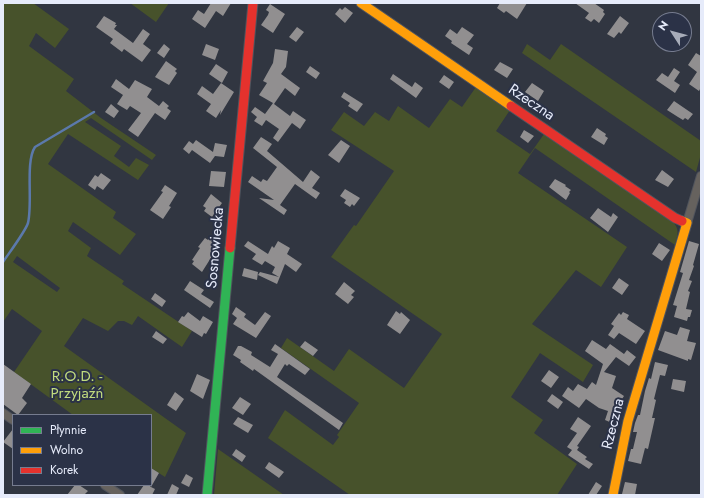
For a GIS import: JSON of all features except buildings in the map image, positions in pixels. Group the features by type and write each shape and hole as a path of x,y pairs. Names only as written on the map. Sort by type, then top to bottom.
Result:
{"street":[{"name":"Sosnowiecka","path":"207,495 253,3"},
{"name":"Rzeczna","path":"361,3 675,218 687,223"},
{"name":"Rzeczna","path":"613,495 628,421 701,176"},
{"path":"3,413 12,419"},
{"path":"106,486 120,495"}],"green space":[{"name":"R.O.D. - Przyjaźń","path":"3,3 33,3 69,29 55,48 36,33 29,46 74,79 66,91 101,118 156,155 152,160 91,118 85,122 121,146 114,156 129,167 136,158 149,165 138,180 68,134 48,164 116,212 113,218 136,234 120,255 73,222 68,231 91,248 87,256 124,281 122,284 192,331 182,347 138,316 132,325 124,321 118,321 108,331 83,318 64,346 186,433 165,477 152,469 152,414 72,414 14,372 42,331 12,309 3,322","holes":["17,256 60,288 57,292 13,262"]},
{"path":"130,3 169,3 156,22"},
{"path":"527,44 550,60 561,44 701,141 701,154 696,172 522,53"},
{"path":"476,87 510,110 496,131 530,154 544,134 674,223 677,231 675,245 535,148 518,173 627,247 601,287 576,270 532,324 593,365 583,382 540,353 511,397 543,420 534,433 577,464 557,495 350,495 268,438 285,410 333,445 339,437 337,435 359,403 281,348 287,338 334,371 349,349 404,388 442,334 331,257 354,225 356,226 394,171 331,130 344,112 364,126 375,112 389,121 398,106 429,128 450,99 462,107"},
{"path":"218,449 284,495 214,495"}],"waterway":[{"path":"3,262 28,223 30,204 30,162 35,147 94,112"}],"traffic: fast":[{"path":"207,495 230,248"}],"traffic: slow":[{"path":"361,3 511,106"},
{"path":"613,495 628,421 687,223 682,221"}],"traffic: jam":[{"path":"230,248 253,3"},
{"path":"511,106 675,218 682,221"}]}
